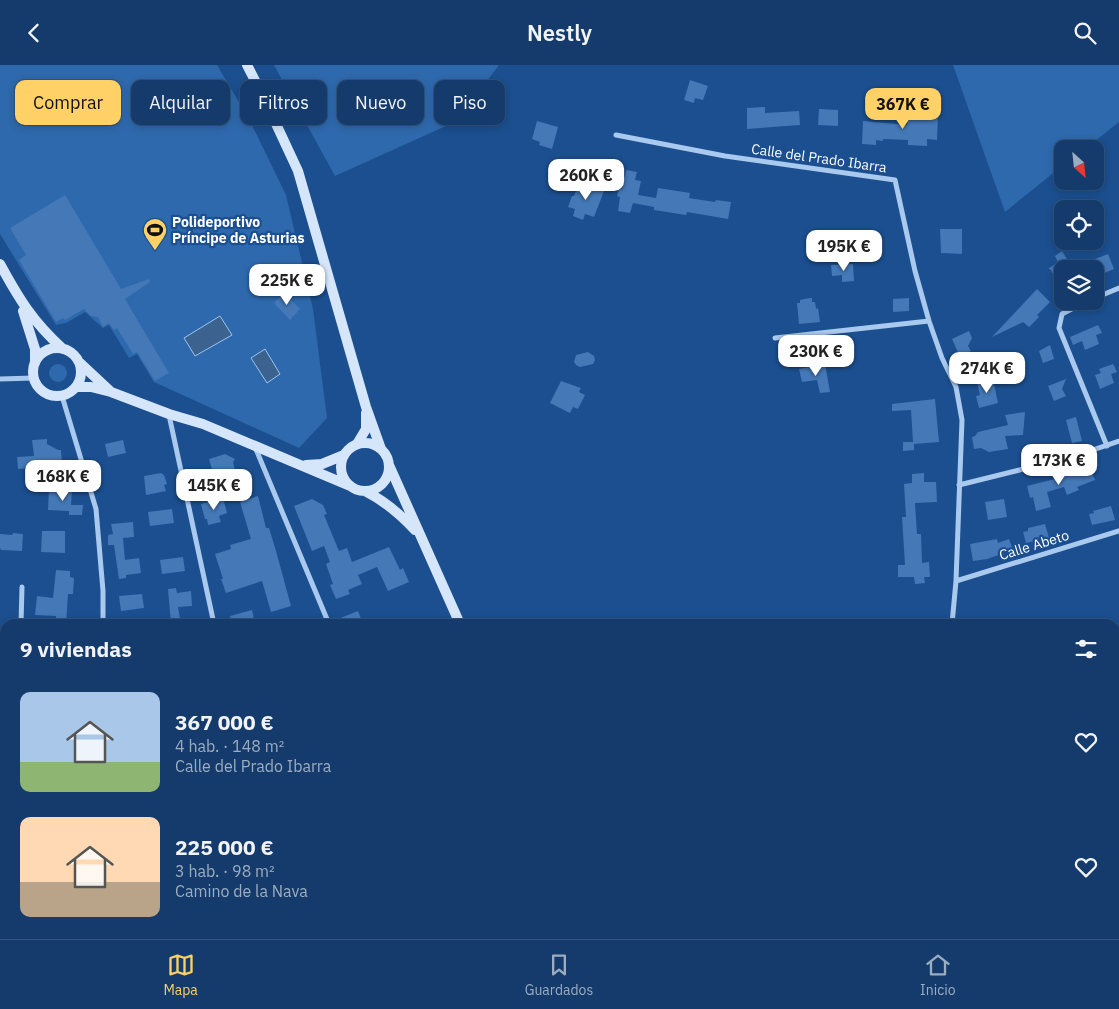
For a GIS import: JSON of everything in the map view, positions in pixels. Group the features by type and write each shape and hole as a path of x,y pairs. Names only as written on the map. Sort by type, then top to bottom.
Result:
{"street":[{"path":"247,65 298,171 366,407 381,449 385,454 458,619"},
{"name":"Calle del Prado Ibarra","path":"616,135 724,156 896,180 914,271 942,358 956,387 962,420 956,581 952,619"},
{"path":"0,264 19,300 35,349 34,378 42,390 54,396 70,393 76,387 82,373 80,363"},
{"path":"1104,294 1119,288"},
{"path":"19,300 39,326 63,349 73,354 111,392"},
{"path":"1071,310 1062,315 1059,328 1107,446"},
{"path":"775,338 929,321"},
{"path":"35,363 50,349 63,349"},
{"path":"0,379 34,378"},
{"path":"76,387 91,387 111,392 169,414 203,424 357,490 365,491 382,499 421,537"},
{"path":"62,396 96,509 104,619"},
{"path":"357,444 366,429 366,407"},
{"path":"169,414 213,619"},
{"path":"959,485 1072,457 1119,441"},
{"path":"350,486 342,475 340,468 344,455 351,447 357,444 370,443 381,449"},
{"path":"255,446 327,619"},
{"path":"302,465 322,464 344,455"},
{"path":"365,491 373,489 385,479 389,465"},
{"name":"Calle Abeto","path":"956,581 1119,531"},
{"path":"21,619 22,587"}],"shaded area":[{"name":"Polideportivo Príncipe de Asturias","path":"0,65 217,65 226,80 131,80 131,125 230,125 230,87 240,104 240,125 252,125 286,195 313,309 327,418 299,448 154,382 137,354 129,358 109,325 103,328 85,312 66,323 56,325 0,234"},
{"path":"274,65 499,65 488,80 434,80 434,125 448,125 335,176 307,125 327,125 327,80 282,80"},
{"path":"953,65 1119,65 1119,122 1096,140 1054,140 1054,172 1005,212"},
{"path":"220,316 232,335 195,356 184,338"},
{"path":"265,349 280,374 267,383 251,358"},
{"path":"54,364 62,364 67,369 65,380 54,382 49,377 49,369"}],"building":[{"path":"690,80 708,86 703,100 695,98 694,103 684,100"},
{"path":"765,107 765,113 799,111 800,125 747,129 747,108"},
{"path":"819,109 838,110 838,126 818,125"},
{"path":"908,112 938,114 937,140 927,139 927,146 908,145 908,140 883,139 883,141 876,140 876,145 862,144 863,121 907,125"},
{"path":"537,121 558,127 552,149 539,145 540,142 532,139"},
{"path":"626,170 637,172 635,180 641,181 638,195 656,198 658,188 690,193 689,198 715,202 716,200 731,202 728,219 687,212 686,215 654,210 654,207 633,203 630,213 618,211 620,197 617,196 619,188 622,189"},
{"path":"581,184 604,191 594,217 585,214 583,220 573,216 575,209 568,207 572,196 578,191"},
{"path":"65,195 121,289 149,279 150,282 125,299 169,373 155,381 137,352 133,354 117,328 114,330 109,323 103,327 98,317 91,316 84,309 65,320 63,318 56,322 19,260 26,255 10,228"},
{"path":"940,229 962,229 962,254 941,253"},
{"path":"1062,251 1068,260 1057,260 1055,256"},
{"path":"1108,254 1114,269 1104,273 1104,260 1095,259"},
{"path":"853,264 854,281 842,282 842,275 832,276 831,265"},
{"path":"1054,265 1054,275 1050,269 1048,269"},
{"path":"1037,289 1050,302 1037,315 1039,317 1029,327 1023,322 992,337"},
{"path":"284,293 300,309 290,320 274,303"},
{"path":"812,298 816,309 818,308 820,322 799,324 797,303 800,303 800,300"},
{"path":"909,298 909,311 893,312 893,299"},
{"path":"1098,325 1102,333 1096,335 1099,344 1085,350 1082,341 1073,345 1070,337"},
{"path":"969,331 972,338 968,346 971,351 960,357 952,339"},
{"path":"1050,345 1054,359 1043,363 1039,351"},
{"path":"588,352 594,356 593,364 580,367 576,365 574,362 576,355"},
{"path":"825,364 830,392 820,393 817,380 802,382 799,369"},
{"path":"1113,364 1117,372 1111,374 1114,383 1100,389 1095,375 1101,373 1099,369"},
{"path":"1066,379 1062,389 1066,396 1054,401 1048,386"},
{"path":"993,380 998,403 979,408 976,396 980,395 977,383"},
{"path":"561,381 581,388 579,392 585,395 578,409 573,407 570,413 550,403"},
{"path":"935,399 939,442 914,444 914,450 903,451 903,442 913,442 911,410 892,411 892,404"},
{"path":"1025,412 1023,435 1005,436 1008,449 989,452 981,448 974,449 972,437 978,432 1008,425 1005,415"},
{"path":"1076,417 1082,441 1072,443 1066,420"},
{"path":"47,439 47,444 61,450 62,465 18,469 17,457 34,456 32,440"},
{"path":"123,440 126,453 108,457 105,444"},
{"path":"225,454 235,459 233,462 235,471 218,477 217,472 213,473 209,459"},
{"path":"1087,466 1088,471 1091,470 1095,480 1077,487 1079,490 1067,495 1064,487 1047,492 1051,507 1036,511 1033,497 1030,498 1027,486 1059,478 1058,475"},
{"path":"161,473 164,475 167,484 164,485 166,491 146,495 144,476"},
{"path":"924,473 924,482 936,482 937,502 915,503 917,534 921,534 922,563 929,562 930,577 924,577 925,583 915,584 914,577 898,577 898,565 905,565 902,517 906,517 904,484 912,483 912,474"},
{"path":"49,488 72,489 71,505 83,505 82,515 69,515 69,511 48,510"},
{"path":"258,496 266,528 269,528 291,606 271,612 262,581 226,593 215,554 231,549 230,545 251,539 240,502"},
{"path":"223,498 227,513 219,516 221,522 208,525 201,504"},
{"path":"312,499 323,505 327,514 324,515 339,551 347,548 352,562 389,547 400,570 403,568 409,582 388,591 377,567 358,575 362,584 348,590 350,594 336,599 330,585 333,584 326,564 330,562 324,546 312,551 294,506"},
{"path":"1004,499 1007,517 988,520 985,502"},
{"path":"1111,506 1115,520 1092,525 1089,514"},
{"path":"172,509 174,523 150,526 148,512"},
{"path":"133,522 134,537 123,538 125,560 139,558 141,573 126,575 126,578 119,579 114,545 108,545 108,535 113,534 111,524"},
{"path":"1045,524 1049,538 1026,543 1023,532 1028,531 1028,528"},
{"path":"42,531 65,531 65,553 41,552"},
{"path":"13,533 23,534 22,551 1,550 0,534 12,535"},
{"path":"997,539 998,543 1009,539 1013,550 987,559 973,561 970,544"},
{"path":"183,557 185,571 162,574 160,560"},
{"path":"56,570 70,571 70,577 74,578 73,594 68,594 66,619 56,619 56,616 35,615 37,596 53,598"},
{"path":"176,588 177,593 191,591 192,606 178,607 180,619 171,619 168,589"},
{"path":"142,594 144,608 121,611 119,596"},
{"path":"252,610 254,619 231,619 230,616"},
{"path":"358,611 361,619 338,619"}],"place":[{"name":"Polideportivo Príncipe de Asturias","path":"155,251"}]}
